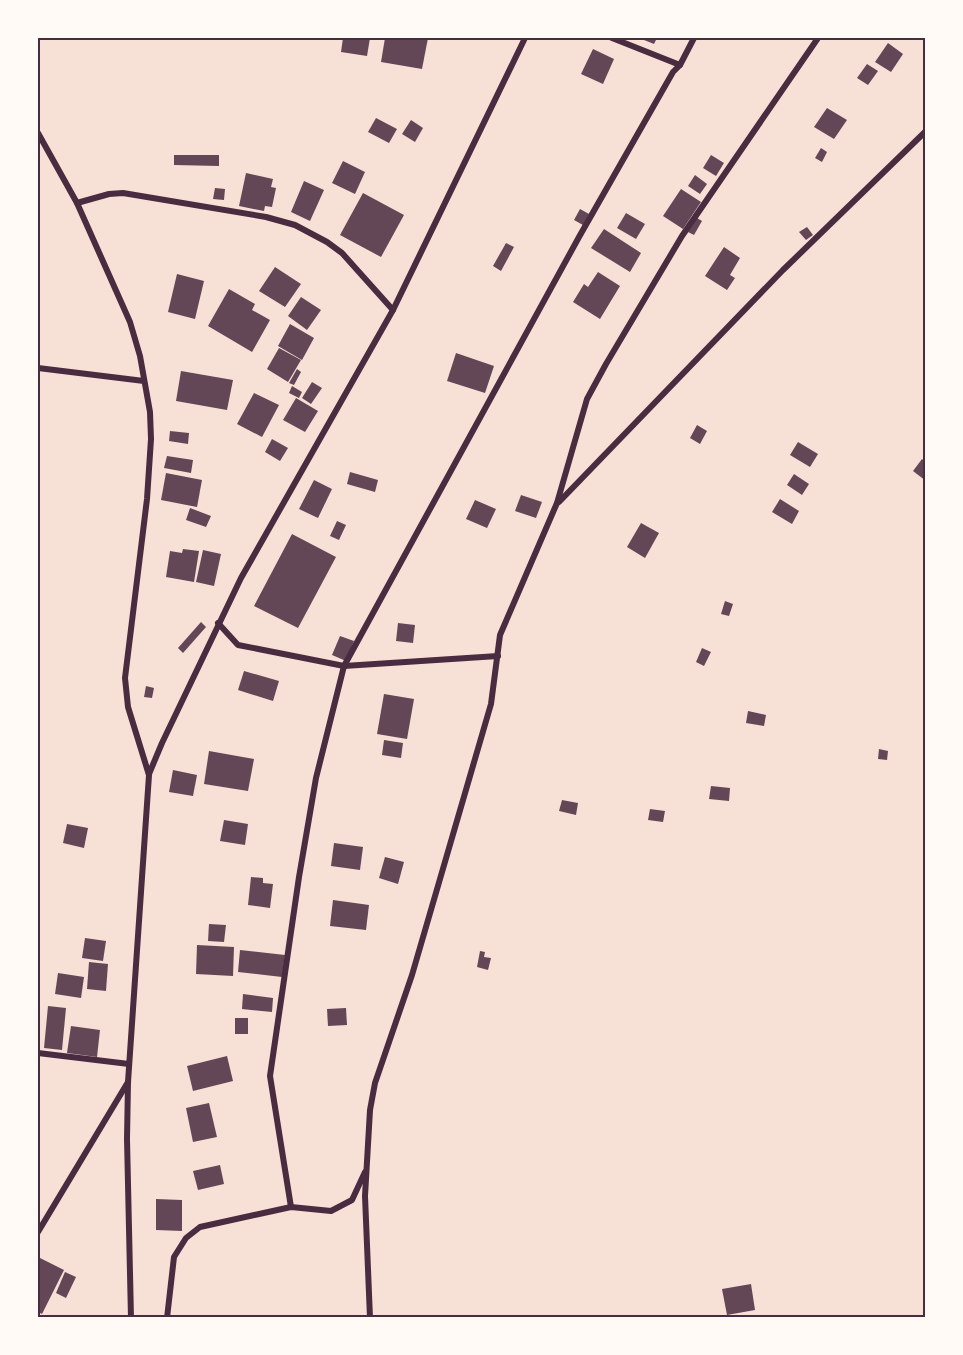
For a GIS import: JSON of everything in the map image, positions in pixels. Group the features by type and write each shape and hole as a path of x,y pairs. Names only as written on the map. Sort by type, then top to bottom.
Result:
{"street":[{"path":"131,1317 128,1082 149,775 218,623 241,578 393,310 525,38"},
{"path":"612,38 680,65"},
{"path":"291,1206 270,1076 316,778 344,666 579,237 694,38"},
{"path":"370,1317 365,1196 370,1110 375,1083 412,975 491,704 500,635 557,503 587,399 682,236 818,38"},
{"path":"557,503 783,270 926,131"},
{"path":"38,132 76,203 130,322 140,356 150,412 148,488 124,678 128,707 149,775"},
{"path":"76,203 109,194 123,193 295,225 342,253 393,310"},
{"path":"38,368 144,381"},
{"path":"218,623 238,645 344,666 498,656"},
{"path":"38,1053 129,1064"},
{"path":"38,1232 128,1082"},
{"path":"167,1317 174,1257 186,1238 200,1227 291,1206 331,1211 352,1200 366,1169"}],"building":[{"path":"343,38 370,38 367,56 341,52"},
{"path":"385,38 428,38 422,69 381,62"},
{"path":"639,38 657,38 654,44"},
{"path":"888,43 903,54 891,72 875,62"},
{"path":"593,49 614,59 603,84 581,74"},
{"path":"867,64 878,71 868,85 857,78"},
{"path":"827,108 847,120 834,139 814,127"},
{"path":"376,118 397,129 389,143 368,132"},
{"path":"411,120 423,128 415,142 402,134"},
{"path":"821,148 827,152 822,162 815,158"},
{"path":"174,155 219,155 219,166 174,165"},
{"path":"711,155 724,163 716,176 703,168"},
{"path":"343,161 365,172 355,194 332,183"},
{"path":"246,173 273,179 271,187 276,188 272,207 265,206 264,211 239,206"},
{"path":"695,175 707,184 700,194 688,186"},
{"path":"304,181 324,190 310,221 291,212"},
{"path":"215,188 225,189 224,200 213,199"},
{"path":"681,189 701,202 683,229 663,216"},
{"path":"363,193 404,215 381,257 340,235"},
{"path":"580,209 589,214 583,225 574,220"},
{"path":"626,213 645,224 636,239 617,228"},
{"path":"697,218 702,221 694,235 688,232"},
{"path":"807,227 813,235 806,240 799,232"},
{"path":"604,229 641,253 630,272 591,248"},
{"path":"506,243 514,247 501,271 493,266"},
{"path":"724,247 740,258 730,275 735,278 727,290 705,276"},
{"path":"275,267 301,284 285,307 259,291"},
{"path":"598,272 620,286 600,319 573,302 584,284 588,287"},
{"path":"177,274 204,281 195,319 168,312"},
{"path":"229,289 255,304 252,310 270,320 252,352 208,326"},
{"path":"301,297 321,310 307,330 288,316"},
{"path":"290,324 314,338 302,360 278,346"},
{"path":"279,348 301,360 288,382 267,369"},
{"path":"456,353 494,366 485,393 447,381"},
{"path":"297,369 301,372 294,385 289,383"},
{"path":"181,371 233,380 227,410 176,401"},
{"path":"312,382 322,388 311,404 302,398"},
{"path":"292,386 302,392 299,398 289,393"},
{"path":"254,393 279,405 262,437 237,424"},
{"path":"296,398 318,411 305,432 283,420"},
{"path":"697,425 707,431 700,444 690,438"},
{"path":"170,431 189,433 188,444 169,441"},
{"path":"272,439 288,448 280,461 265,452"},
{"path":"798,442 818,454 810,467 790,455"},
{"path":"167,456 193,460 191,473 164,468"},
{"path":"922,459 926,462 926,481 913,471"},
{"path":"350,472 378,480 375,492 347,484"},
{"path":"166,473 202,480 197,507 161,500"},
{"path":"794,474 809,484 802,495 787,485"},
{"path":"314,480 332,489 318,518 299,509"},
{"path":"521,495 542,502 536,518 515,511"},
{"path":"780,499 799,511 792,524 772,512"},
{"path":"475,500 496,509 487,528 466,519"},
{"path":"190,508 211,516 206,527 186,520"},
{"path":"337,521 346,525 339,540 330,536"},
{"path":"641,523 659,533 645,558 627,547"},
{"path":"292,534 336,557 298,628 254,606"},
{"path":"183,549 199,551 194,582 166,577 170,551 182,553"},
{"path":"203,550 221,554 214,586 196,582"},
{"path":"725,601 733,604 729,616 721,614"},
{"path":"201,622 206,627 183,653 178,648"},
{"path":"398,623 415,625 413,643 396,641"},
{"path":"340,636 354,641 346,661 332,655"},
{"path":"702,648 711,652 704,666 696,662"},
{"path":"244,671 279,681 273,701 238,690"},
{"path":"146,686 154,688 152,698 144,697"},
{"path":"384,694 414,699 407,739 377,734"},
{"path":"748,711 766,715 764,726 746,723"},
{"path":"384,740 403,743 401,758 382,755"},
{"path":"879,749 888,751 887,760 878,759"},
{"path":"209,751 254,759 248,791 204,784"},
{"path":"173,770 197,775 193,796 169,792"},
{"path":"711,786 730,788 729,801 709,799"},
{"path":"562,800 578,803 576,815 559,811"},
{"path":"650,809 665,811 663,822 648,820"},
{"path":"224,820 248,824 245,845 220,841"},
{"path":"67,824 88,828 84,848 63,843"},
{"path":"334,843 363,847 360,870 331,866"},
{"path":"385,857 404,862 398,884 379,878"},
{"path":"251,877 263,878 263,883 273,884 270,908 248,905"},
{"path":"333,900 369,905 366,930 330,926"},
{"path":"209,924 226,925 224,942 208,941"},
{"path":"85,938 106,941 103,961 82,958"},
{"path":"197,945 234,947 233,976 196,974"},
{"path":"240,950 285,955 282,977 238,972"},
{"path":"480,951 485,952 484,957 491,958 488,970 477,967"},
{"path":"89,962 108,964 106,991 87,989"},
{"path":"58,973 84,977 81,998 55,994"},
{"path":"243,994 273,998 272,1012 242,1009"},
{"path":"48,1006 66,1008 62,1050 44,1048"},
{"path":"346,1008 347,1025 328,1026 327,1009"},
{"path":"235,1018 248,1018 248,1034 235,1034"},
{"path":"71,1026 100,1030 97,1057 67,1053"},
{"path":"227,1056 233,1081 193,1091 187,1066"},
{"path":"209,1103 217,1137 193,1142 186,1108"},
{"path":"220,1165 224,1184 198,1190 193,1171"},
{"path":"156,1199 182,1200 182,1231 156,1230"},
{"path":"38,1257 64,1270 42,1314 38,1312"},
{"path":"65,1272 76,1277 66,1298 56,1293"},
{"path":"751,1284 755,1310 727,1315 722,1289"}]}
